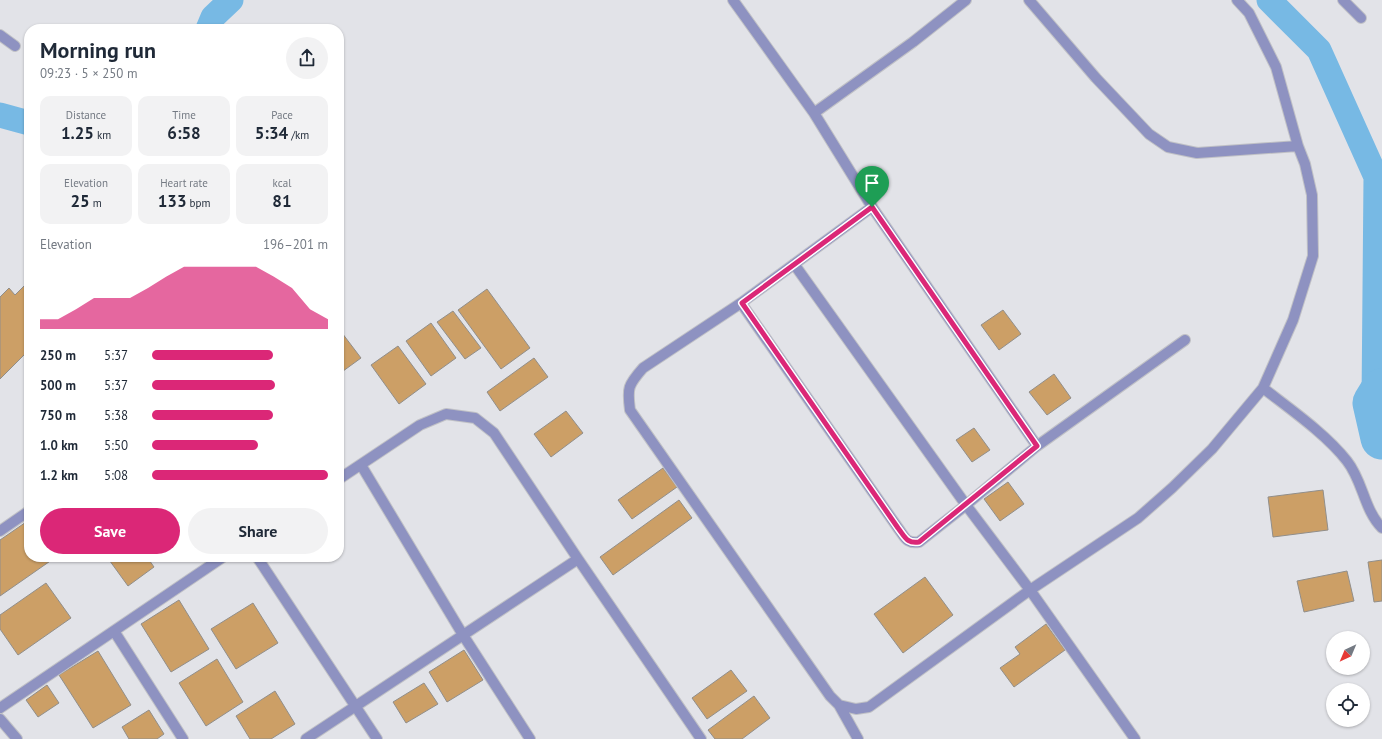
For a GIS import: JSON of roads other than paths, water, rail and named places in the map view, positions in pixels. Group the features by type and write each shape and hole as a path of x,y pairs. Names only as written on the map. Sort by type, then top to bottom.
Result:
{"street":[{"path":"733,0 814,113 872,207 1037,446"},
{"path":"814,113 913,42 966,0"},
{"path":"1029,0 1096,78 1149,134 1168,147 1197,153 1298,146"},
{"path":"839,705 856,709 869,707 1030,590 1138,518 1172,488 1212,449 1263,388 1293,320 1313,256 1312,195 1305,164 1298,146 1276,68 1249,13 1237,0"},
{"path":"1343,0 1361,18"},
{"path":"0,35 15,46"},
{"path":"858,739 839,705 830,696 630,410 628,392 632,380 643,368 742,303 872,207"},
{"path":"794,264 966,505 1030,590 1135,739"},
{"path":"742,303 908,541 912,543 919,542 1037,446 1185,340"},
{"path":"1263,388 1331,443 1348,462 1358,480 1370,512 1382,528"},
{"path":"344,476 420,424 446,414 475,418 494,433 701,739"},
{"path":"360,465 463,635 530,739"},
{"path":"0,531 24,514"},
{"path":"306,739 578,559"},
{"path":"0,708 217,562"},
{"path":"260,562 377,739"},
{"path":"114,631 183,739"},
{"path":"0,719 17,739"}],"waterway":[{"path":"210,24 213,17 231,0"},
{"path":"1269,0 1319,50 1376,177 1374,403"},
{"path":"0,115 24,122"},
{"path":"1382,390 1374,403 1382,438"}]}
